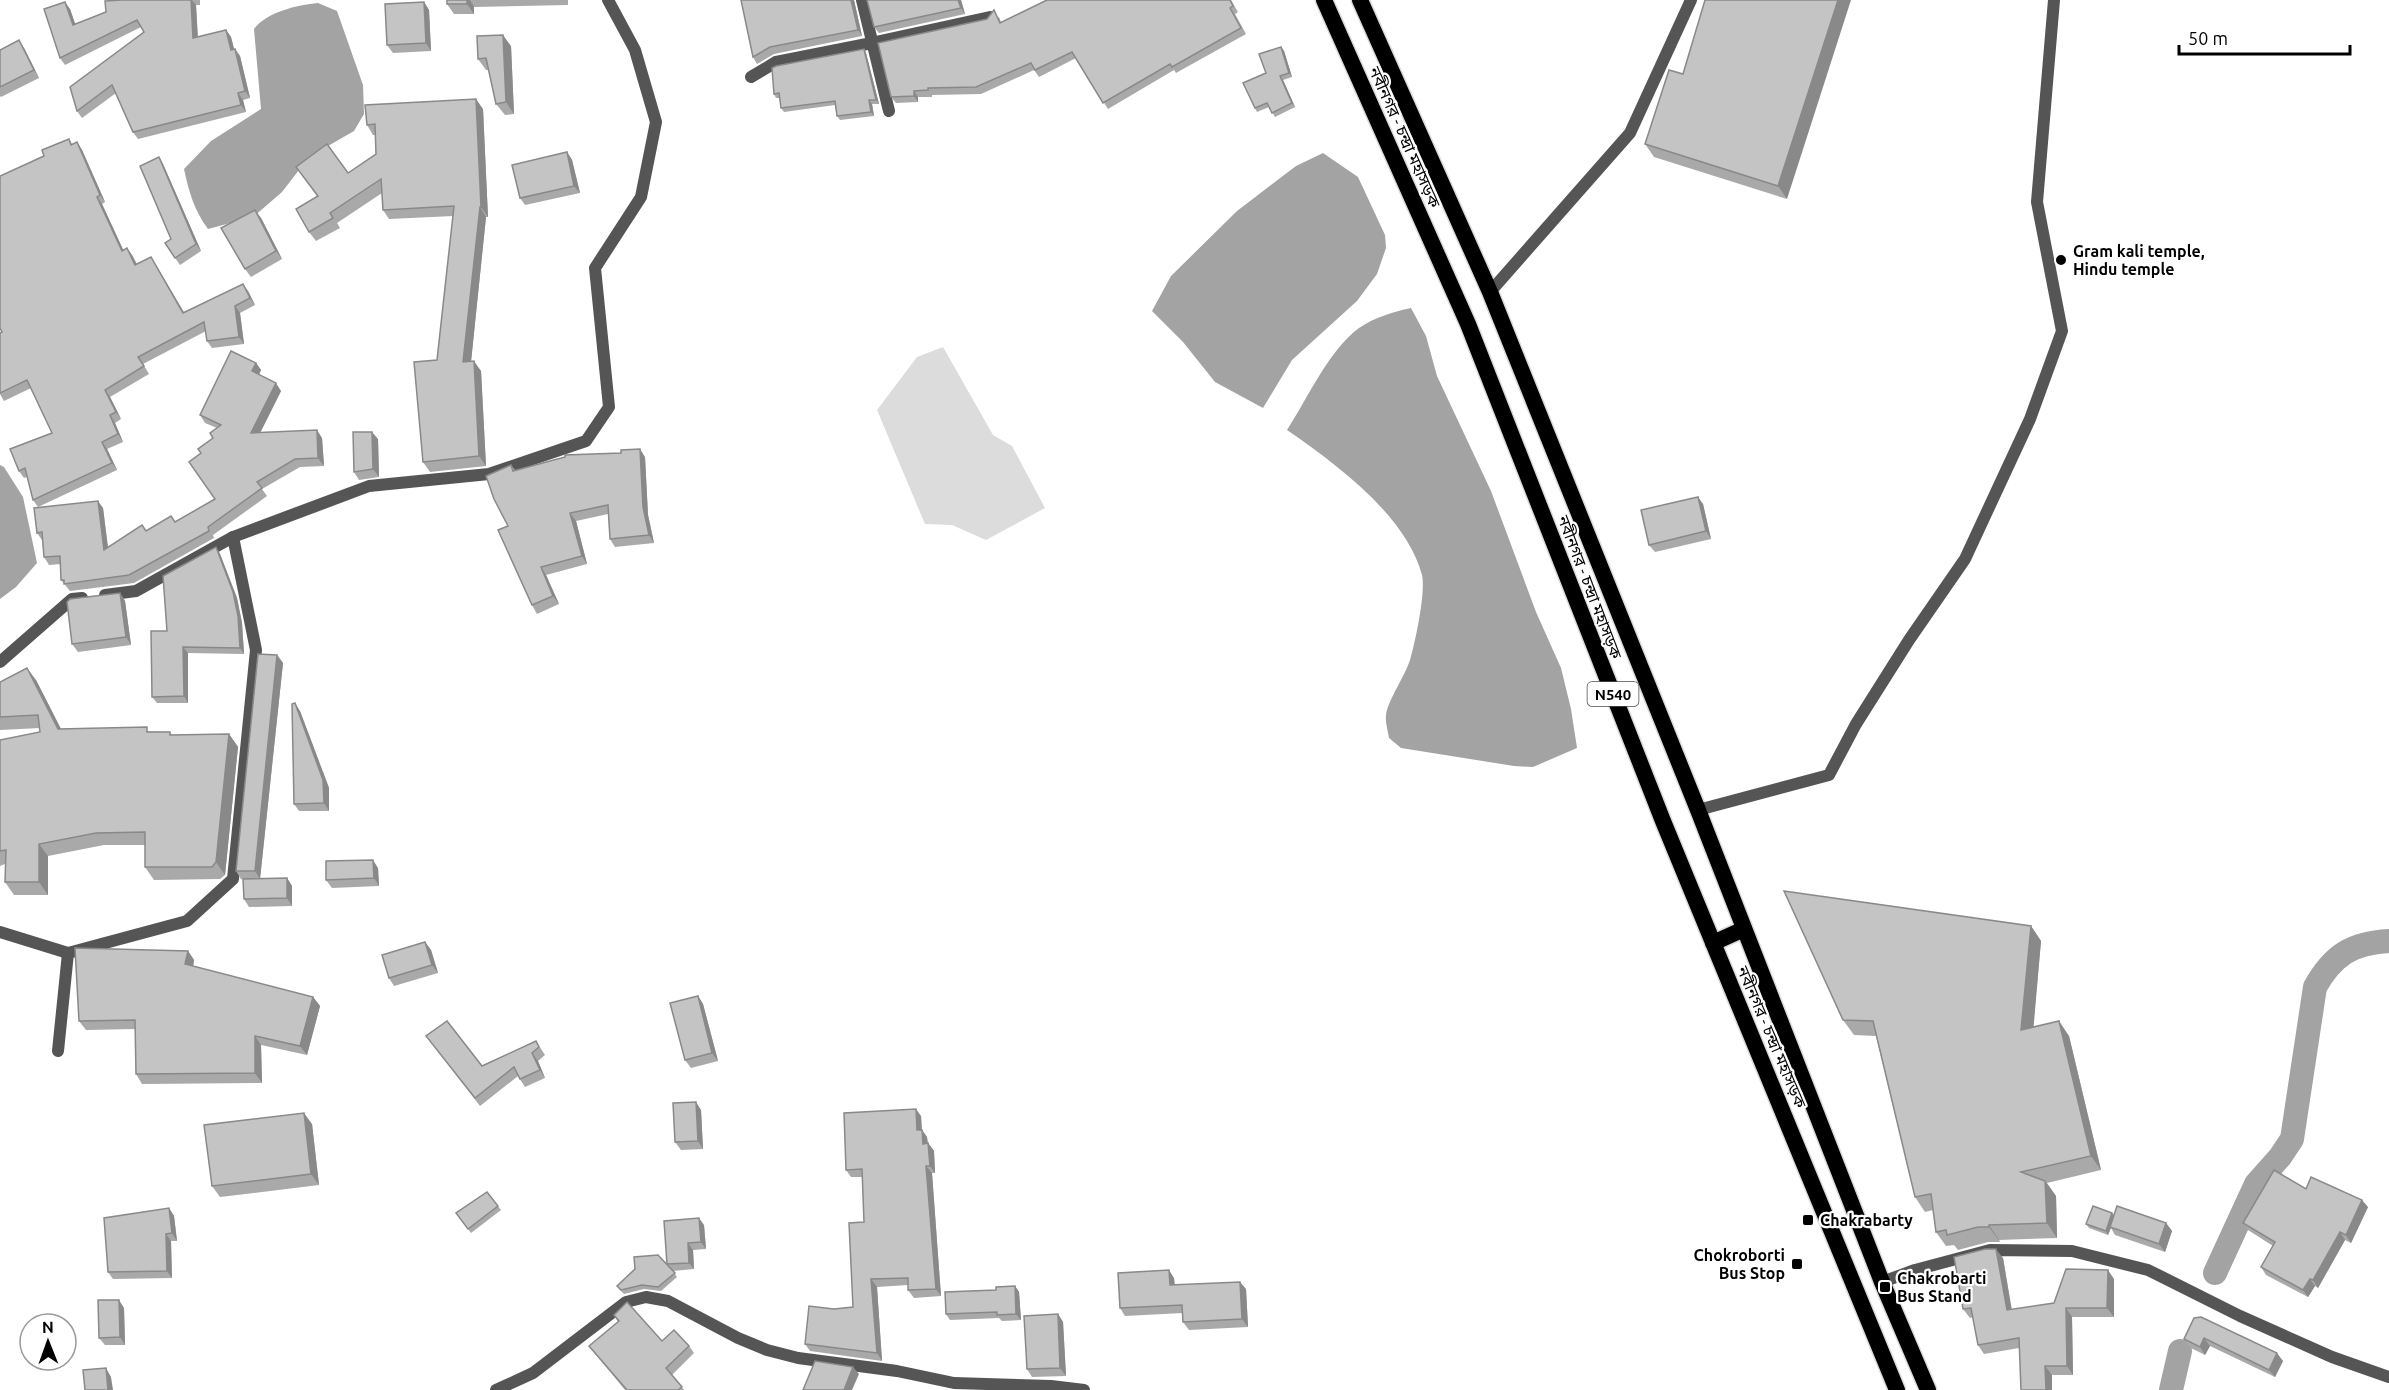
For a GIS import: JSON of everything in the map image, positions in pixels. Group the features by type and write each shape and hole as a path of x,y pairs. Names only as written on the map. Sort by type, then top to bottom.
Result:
{"highway":[{"name":"নবীনগর - চন্দ্রা মহাসড়ক","path":"1324,0 1468,324 1663,821 1897,1390"},
{"name":"নবীনগর - চন্দ্রা মহাসড়ক","path":"1360,0 1490,292 1698,810 1882,1282 1928,1390"},
{"path":"1713,943 1744,929"}],"street":[{"path":"0,662 72,599 136,591 234,537 369,486 489,474 586,441 609,407 595,268 641,197 656,122 635,50 608,0"},
{"path":"862,0 890,111"},
{"path":"1490,292 1630,134 1691,0"},
{"path":"1698,810 1829,775 1856,724 1885,677 1965,559 2030,419 2062,332 2037,202 2054,0"},
{"path":"751,77 776,62 990,17"},
{"path":"0,932 68,953 187,921 233,879 256,650 234,537"},
{"path":"58,1051 68,953"},
{"path":"1882,1282 1915,1270 1990,1250 2072,1251 2148,1270 2240,1316 2332,1358 2389,1377"},
{"path":"496,1390 533,1373 626,1302 646,1297 668,1301 757,1346 798,1358 897,1371 954,1383 1051,1386 1084,1390"}],"shaded area":[{"path":"318,3 337,11 363,85 364,114 354,131 309,157 282,192 253,217 208,229 193,200 184,169 211,141 261,109 254,29 274,14"},
{"path":"1323,153 1358,177 1385,235 1386,248 1377,274 1357,301 1292,360 1263,408 1215,382 1183,342 1152,311 1171,276 1237,211 1296,166"},
{"path":"1411,308 1426,336 1437,376 1491,491 1536,612 1561,668 1577,748 1533,767 1401,748 1389,738 1386,715 1412,652 1421,605 1422,575 1414,553 1385,512 1347,475 1287,430 1328,362 1348,338 1371,321"},
{"path":"943,347 993,435 1012,446 1045,508 986,540 952,525 925,524 877,410 917,357"},
{"path":"0,465 4,467 23,497 37,563 16,587 0,599"}],"building":[{"path":"191,0 193,38 226,30 231,50 235,49 245,91 238,93 241,105 133,132 112,85 77,111 70,87 144,32 137,20 60,58 44,9 65,2 73,25 106,12 105,1"},
{"path":"447,0 467,0 467,4 447,4"},
{"path":"741,0 851,0 858,30 770,47 753,57"},
{"path":"867,0 958,0 961,8 874,27"},
{"path":"1047,0 1230,0 1233,6 1230,8 1241,28 1172,67 1170,64 1103,103 1072,52 1035,70 1031,63 976,87 928,88 928,90 914,91 914,96 891,97 878,43 987,19 994,10 1000,23"},
{"path":"1705,0 1838,0 1778,186 1645,144 1669,70 1683,74"},
{"path":"424,2 426,43 387,45 385,4"},
{"path":"503,35 506,102 496,104 486,58 478,59 477,36"},
{"path":"19,40 34,70 0,87 0,50"},
{"path":"1281,47 1289,73 1280,76 1292,103 1272,113 1267,103 1255,108 1243,83 1266,73 1259,54"},
{"path":"864,49 876,100 869,100 871,112 837,116 835,101 781,108 779,93 774,94 772,68"},
{"path":"476,99 481,207 463,362 474,361 479,456 423,462 414,362 437,360 454,206 383,210 381,179 330,213 333,218 309,232 296,209 318,196 296,167 327,144 348,173 376,154 375,124 367,125 365,105"},
{"path":"69,139 71,145 77,142 100,195 97,197 122,251 127,248 135,265 151,257 183,313 243,284 250,298 235,306 239,337 207,341 204,322 138,357 144,366 105,390 116,412 110,415 118,434 102,442 112,463 33,500 25,468 19,471 10,449 52,433 27,380 0,393 0,333 2,332 0,328 0,176 44,156 42,150"},
{"path":"567,152 574,186 520,198 512,165"},
{"path":"159,157 196,244 175,258 165,243 171,239 140,166"},
{"path":"255,210 276,251 245,269 221,228"},
{"path":"231,351 256,363 252,371 276,383 251,433 317,430 318,458 295,459 257,482 262,488 208,527 209,531 129,575 64,584 64,580 61,580 60,556 44,557 42,532 37,533 34,508 98,501 104,550 142,525 146,531 171,516 175,522 215,499 189,462 201,453 198,449 213,438 210,433 221,425 200,415"},
{"path":"353,432 372,432 373,469 354,472"},
{"path":"640,449 643,507 649,535 610,539 608,505 570,513 582,556 541,567 553,596 532,605 498,530 508,526 494,499 486,476 511,465 513,471 565,457 565,455 621,453 621,450"},
{"path":"1698,497 1706,531 1649,545 1641,510"},
{"path":"216,547 233,592 238,616 240,648 183,647 184,696 152,697 151,631 167,631 163,576"},
{"path":"120,593 126,637 72,644 67,602 70,599"},
{"path":"258,654 277,655 255,871 236,871"},
{"path":"27,668 58,729 147,727 147,732 170,732 170,735 229,734 216,862 212,867 145,867 145,832 96,833 39,844 39,882 5,882 6,850 0,851 0,740 40,732 38,715 0,717 0,682"},
{"path":"295,703 323,780 324,803 294,804 292,704"},
{"path":"373,860 374,878 326,880 326,861"},
{"path":"287,878 287,898 244,899 243,879"},
{"path":"1784,891 2031,926 2021,1030 2059,1021 2091,1156 2021,1172 2045,1181 2047,1223 1989,1225 1989,1227 1978,1227 1947,1235 1946,1230 1936,1232 1931,1194 1915,1197 1873,1021 1843,1020"},
{"path":"425,942 432,965 389,978 382,955"},
{"path":"75,948 188,951 185,964 313,997 300,1046 255,1036 255,1073 136,1074 135,1020 79,1021"},
{"path":"698,996 712,1053 685,1060 670,1003"},
{"path":"447,1021 482,1066 536,1041 539,1047 532,1053 540,1070 520,1079 514,1067 475,1098 426,1036"},
{"path":"696,1102 698,1141 675,1142 673,1103"},
{"path":"916,1109 917,1130 922,1130 923,1144 928,1143 930,1166 926,1166 936,1289 908,1290 908,1278 871,1279 877,1353 805,1344 809,1306 834,1309 853,1307 849,1223 864,1222 862,1169 846,1170 844,1113"},
{"path":"304,1113 311,1174 212,1186 204,1125"},
{"path":"2274,1170 2306,1189 2311,1177 2362,1200 2346,1235 2340,1232 2313,1280 2310,1279 2303,1290 2261,1267 2275,1242 2243,1223"},
{"path":"487,1192 498,1206 468,1229 456,1213"},
{"path":"2093,1206 2112,1213 2106,1231 2086,1224"},
{"path":"2117,1206 2166,1223 2159,1244 2110,1227"},
{"path":"169,1208 172,1233 166,1234 167,1271 108,1272 104,1218"},
{"path":"699,1218 701,1242 688,1243 689,1263 667,1264 664,1221"},
{"path":"1985,1249 1996,1249 2007,1310 2054,1303 2066,1269 2108,1270 2107,1308 2066,1308 2067,1366 2045,1366 2046,1390 2021,1390 2019,1338 1978,1345 1971,1308 1963,1309 1954,1257"},
{"path":"658,1255 675,1273 658,1287 642,1285 621,1290 617,1286 635,1269 634,1257"},
{"path":"1169,1270 1170,1285 1240,1282 1242,1319 1183,1322 1182,1305 1120,1308 1118,1273"},
{"path":"1015,1286 1016,1314 997,1315 997,1312 946,1314 945,1292 996,1290 996,1287"},
{"path":"98,1300 119,1300 120,1337 99,1338"},
{"path":"627,1302 662,1341 674,1330 689,1346 666,1368 682,1387 678,1390 627,1390 589,1346 619,1321 614,1315"},
{"path":"1058,1314 1060,1368 1027,1369 1024,1316"},
{"path":"2201,1317 2277,1353 2269,1370 2204,1338 2200,1347 2184,1339 2194,1318"},
{"path":"815,1361 853,1367 844,1390 803,1390"},
{"path":"106,1368 108,1390 85,1390 83,1370"}],"waterway":[{"path":"2215,1273 2256,1184 2280,1157 2292,1139 2315,987 2329,967 2345,953 2364,945 2389,941"},
{"path":"2171,1390 2180,1351"}],"place":[{"name":"Gram kali temple, Hindu temple","path":"2061,260"},
{"name":"Chakrabarty","path":"1808,1220"},
{"name":"Chokroborti Bus Stop","path":"1797,1264"},
{"name":"Chakrobarti Bus Stand","path":"1885,1287"}]}
